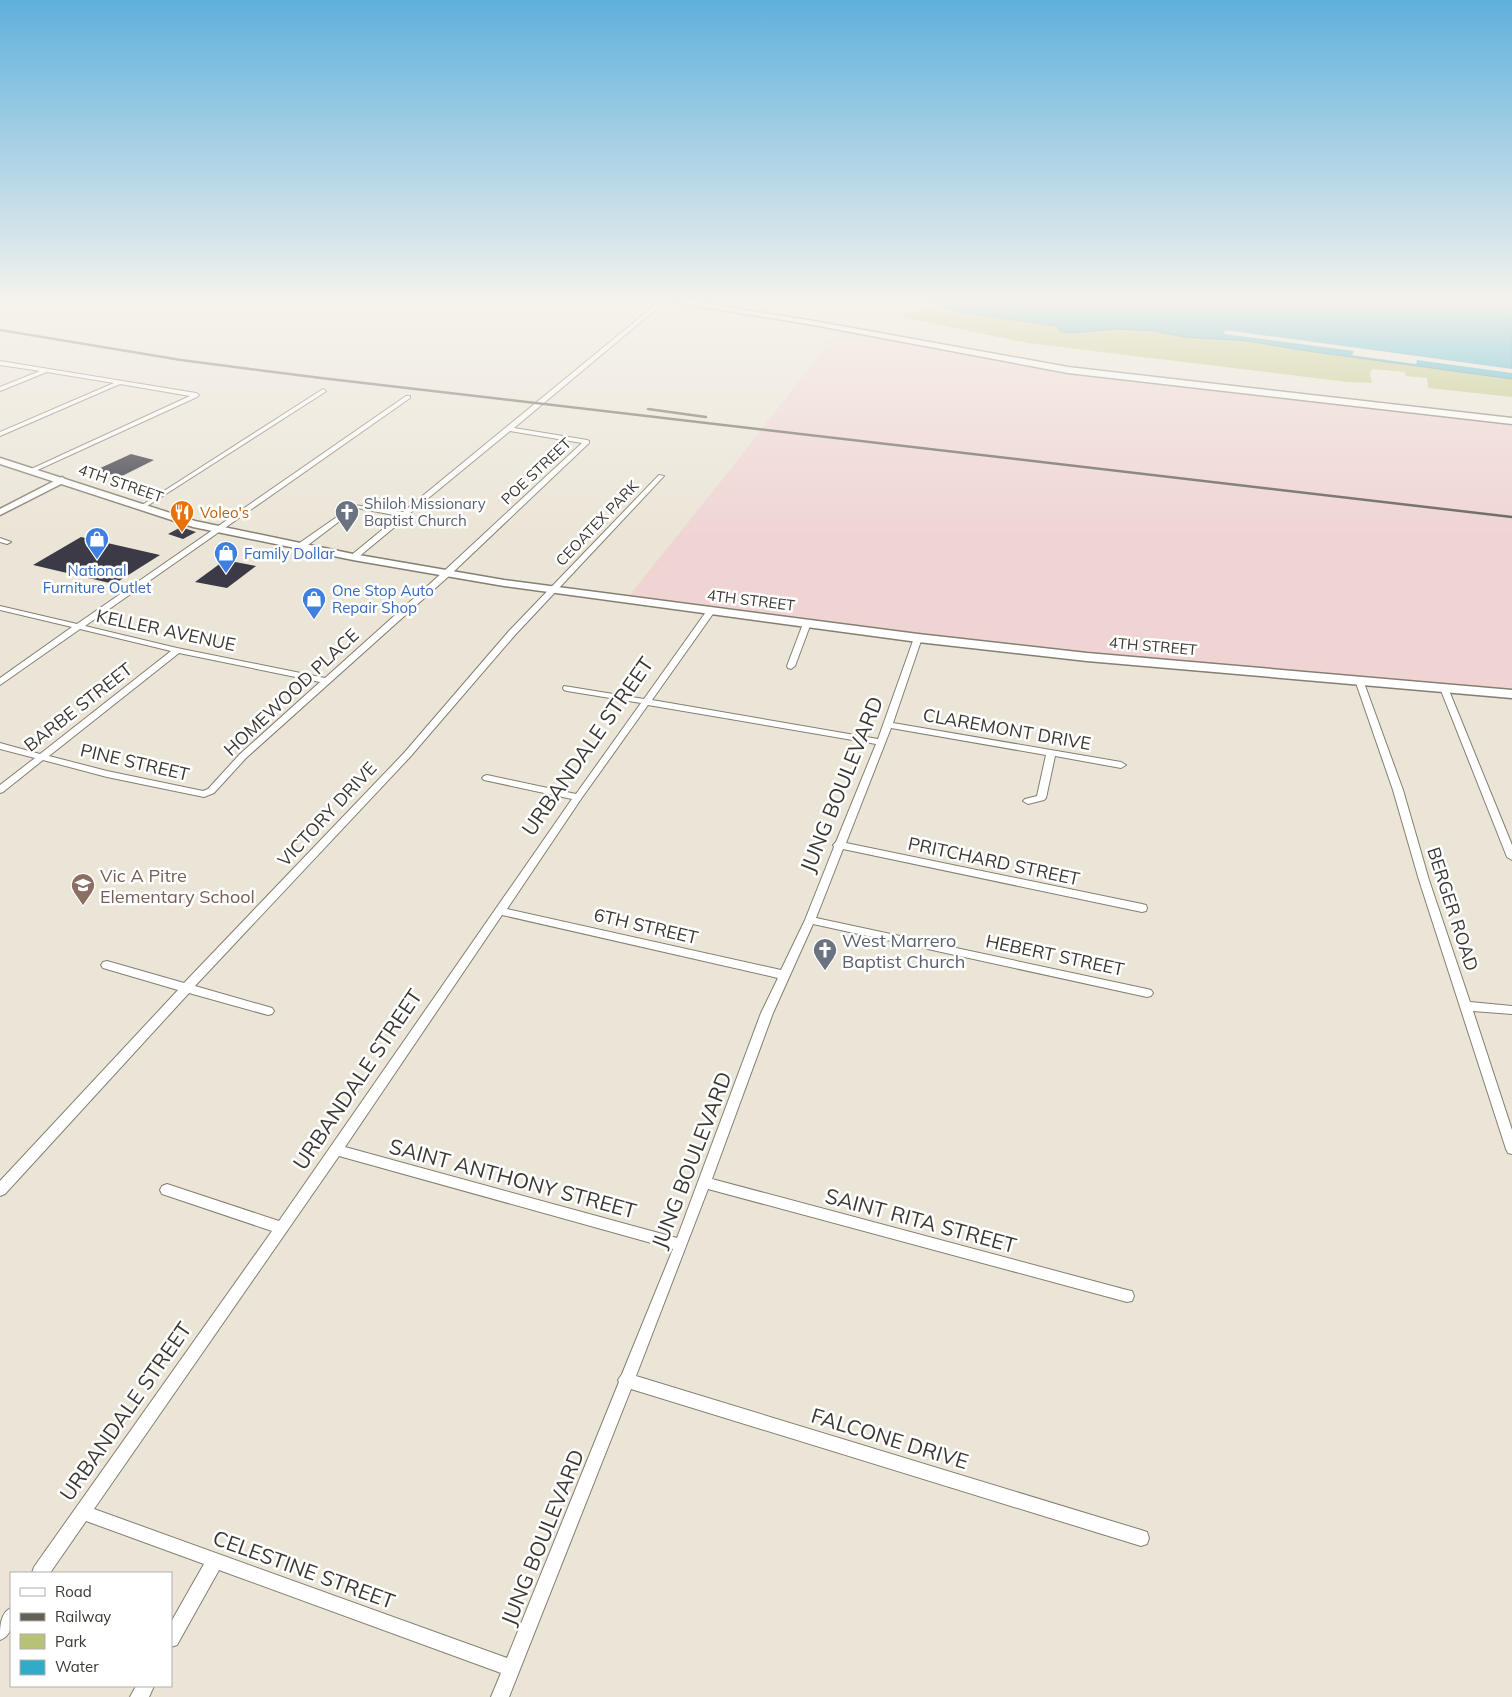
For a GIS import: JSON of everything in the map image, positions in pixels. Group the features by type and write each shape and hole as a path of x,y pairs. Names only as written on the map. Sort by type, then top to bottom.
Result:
{"main road":[{"path":"1148,379 1512,421"},
{"name":"4TH STREET","path":"0,461 218,530 446,574 918,638 1088,657 1512,694"}],"street":[{"path":"0,389 25,379"},
{"path":"31,471 196,395 91,379"},
{"path":"353,557 569,379"},
{"path":"0,434 118,384"},
{"path":"142,507 323,391"},
{"path":"0,682 408,397"},
{"name":"POE STREET","path":"446,574 587,442 509,429"},
{"name":"CEOATEX PARK","path":"553,590 661,476"},
{"path":"0,512 62,480"},
{"path":"301,546 356,506 406,515"},
{"name":"HOMEWOOD PLACE","path":"204,794 211,791 243,756 446,574"},
{"name":"VICTORY DRIVE","path":"0,1190 407,755 512,633 553,590"},
{"name":"KELLER AVENUE","path":"0,608 177,650 325,681"},
{"name":"URBANDALE STREET","path":"41,1572 282,1228 578,797 711,611"},
{"path":"790,666 807,623"},
{"name":"JUNG BOULEVARD","path":"500,1697 625,1380 681,1245 767,1013 810,920 838,845 888,725 918,638"},
{"name":"BARBE STREET","path":"0,790 177,650"},
{"name":"BERGER ROAD","path":"1359,680 1398,790 1424,880 1512,1148"},
{"path":"567,688 645,703 880,742"},
{"path":"1444,688 1512,857"},
{"name":"CLAREMONT DRIVE","path":"888,725 1121,765"},
{"name":"PINE STREET","path":"0,746 108,774 204,794"},
{"path":"1028,801 1041,798 1051,753"},
{"path":"487,778 578,797"},
{"name":"PRITCHARD STREET","path":"838,845 1142,908"},
{"name":"6TH STREET","path":"499,911 784,975"},
{"name":"HEBERT STREET","path":"810,920 1147,993"},
{"path":"107,965 268,1011"},
{"path":"1466,1006 1512,1010"},
{"name":"SAINT ANTHONY STREET","path":"336,1150 681,1245"},
{"name":"SAINT RITA STREET","path":"704,1182 1127,1296"},
{"path":"167,1190 282,1228"},
{"name":"FALCONE DRIVE","path":"625,1380 1141,1538"},
{"name":"CELESTINE STREET","path":"82,1512 511,1668"},
{"path":"172,1637 215,1560"},
{"path":"0,1632 10,1617"}],"shaded area":[{"path":"800,379 1125,379 1512,423 1512,700 973,649 624,602"}],"green space":[{"path":"1324,379 1371,379 1372,383"},
{"path":"1427,379 1512,379 1512,397 1428,388"}],"building":[{"path":"131,454 154,460 120,477 96,470"},
{"name":"Voleo's","path":"181,527 196,532 183,539 168,534"},
{"name":"National Furniture Outlet","path":"81,537 160,555 114,584 33,565"},
{"name":"Family Dollar","path":"225,560 256,566 227,588 195,582"}],"railway":[{"path":"331,379 1512,517"},
{"path":"648,409 706,417"}],"place":[{"name":"Voleo's","path":"182,533"},
{"name":"Shiloh Missionary Baptist Church","path":"347,533"},
{"name":"National Furniture Outlet","path":"97,560"},
{"name":"Family Dollar","path":"226,574"},
{"name":"One Stop Auto Repair Shop","path":"314,620"},
{"name":"Vic A Pitre Elementary School","path":"83,906"},
{"name":"West Marrero Baptist Church","path":"825,971"}]}
